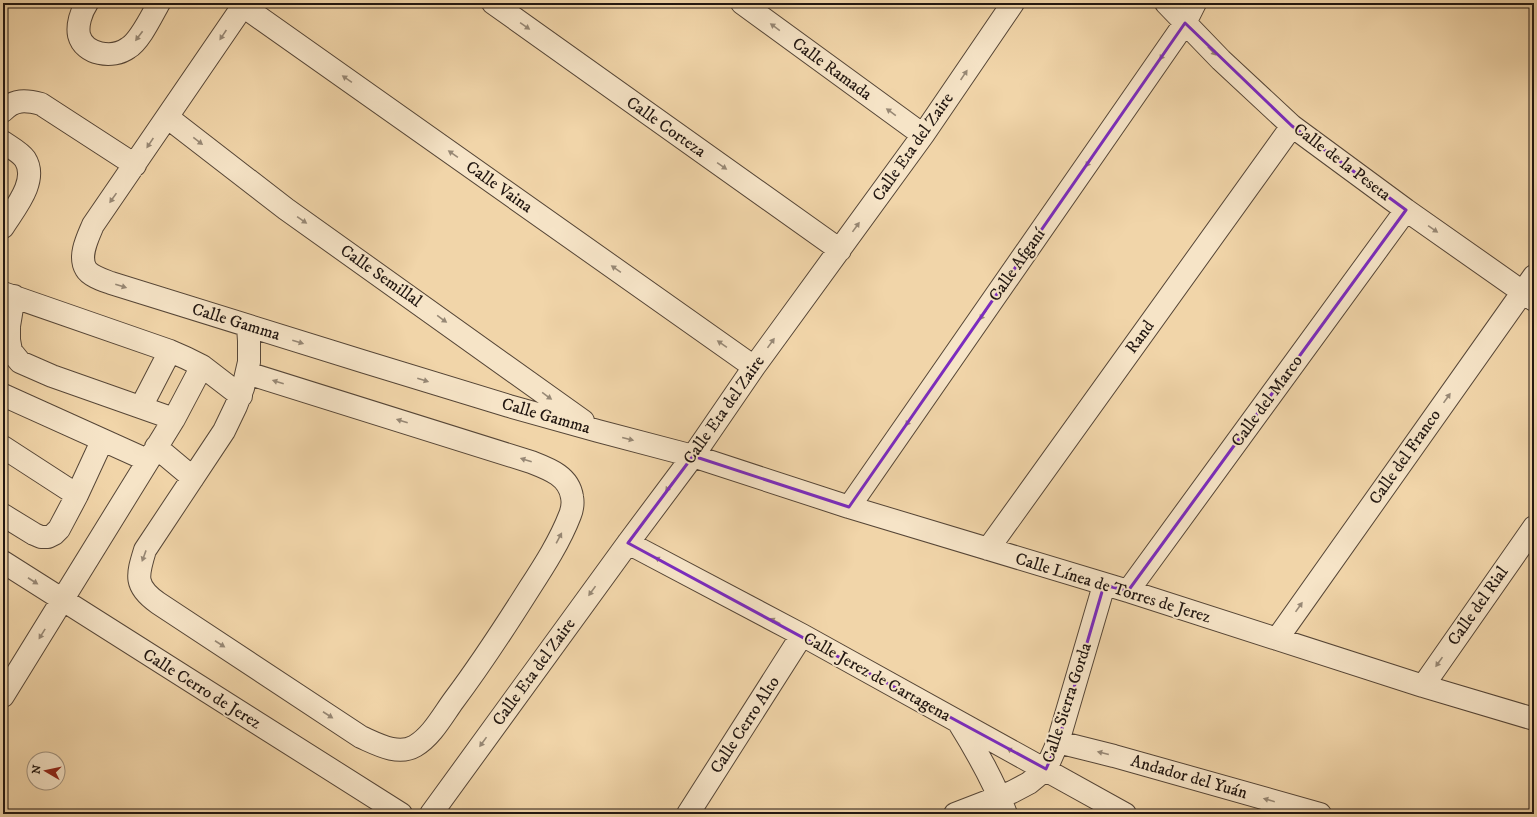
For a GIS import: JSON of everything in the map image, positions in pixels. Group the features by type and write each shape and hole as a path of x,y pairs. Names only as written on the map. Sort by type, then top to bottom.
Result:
{"street":[{"path":"87,3 79,23 79,35 84,45 95,52 108,55 117,54 129,48 141,34 159,3"},
{"name":"Calle Corteza","path":"493,3 840,250"},
{"name":"Calle Ramada","path":"742,3 923,135"},
{"name":"Calle de la Peseta","path":"1166,3 1221,60 1292,126 1406,210 1530,290"},
{"name":"Calle Afganí","path":"849,508 1185,23 1195,3"},
{"name":"Calle Gamma","path":"244,5 93,225 86,242 83,259 86,269 96,277 111,283 395,372 598,431 693,456"},
{"name":"Calle Vaina","path":"244,5 754,367"},
{"name":"Calle Eta del Zaire","path":"431,814 693,456 754,367 923,135 1005,6"},
{"path":"3,111 11,104 19,101 29,101 41,104 135,165"},
{"name":"Calle Semillal","path":"167,117 286,209 598,431"},
{"name":"Rand","path":"988,549 1292,126"},
{"path":"3,142 25,159 29,167 29,178 25,192 3,227"},
{"name":"Calle del Marco","path":"1128,591 1406,210"},
{"name":"Calle del Franco","path":"1277,639 1530,290"},
{"path":"174,419 52,376 20,362 11,351 9,340 8,294 186,358 202,366 241,396"},
{"path":"247,373 341,401 531,462 561,476 570,486 573,499 570,514 560,536 540,572 481,664 430,733 415,746 399,750 382,746 361,737 158,603 146,594 140,583 139,568 145,550 224,431 241,396 247,373 249,351 248,326"},
{"path":"141,407 170,351"},
{"path":"3,696 174,419 202,366"},
{"path":"3,395 102,441 152,454 193,478"},
{"path":"3,515 41,537 48,537 54,534 59,529 77,495 102,441"},
{"path":"3,447 77,495"},
{"name":"Calle Línea de Torres de Jerez","path":"693,456 849,508 1128,591 1423,686 1534,719"},
{"name":"Calle del Rial","path":"1423,686 1534,528"},
{"name":"Calle Jerez de Cartagena","path":"628,543 802,635 1126,814"},
{"name":"Calle Cerro de Jerez","path":"3,562 62,601 401,814"},
{"name":"Calle Sierra Gorda","path":"955,814 1003,805 1012,792 1029,783 1046,769 1058,742 1104,585"},
{"name":"Calle Cerro Alto","path":"688,814 802,635"},
{"path":"958,722 988,771 1003,805"},
{"name":"Andador del Yuán","path":"1058,742 1114,756 1320,814"}],"highlighted area":[{"path":"1185,23 1292,126 1406,210 1128,591 1104,585 1058,742 1046,769 628,543 693,456 849,507"}]}
